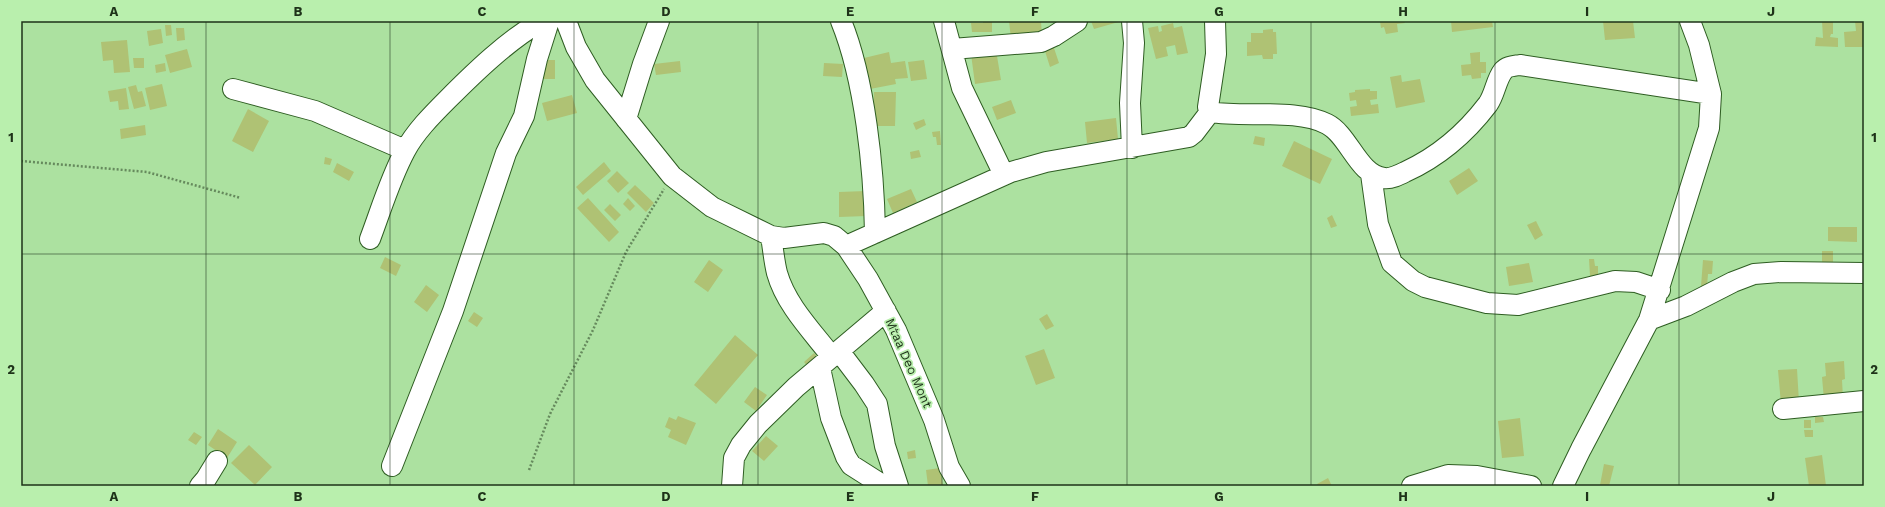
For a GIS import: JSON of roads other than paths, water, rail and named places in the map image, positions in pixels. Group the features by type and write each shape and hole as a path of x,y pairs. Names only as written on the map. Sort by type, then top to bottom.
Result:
{"street":[{"path":"370,239 386,195 405,150 436,111 461,86 502,48 523,32 541,21"},
{"path":"392,466 453,311 506,153 524,116 537,59 549,21"},
{"path":"566,21 576,47 595,80 672,176 712,208 771,236 784,238 824,233 834,236 846,246 1004,175 1046,162 1189,137 1194,133 1210,112"},
{"path":"626,119 643,64 659,21"},
{"path":"841,21 848,39 866,122 875,195 875,233"},
{"path":"944,21 962,88 1004,175"},
{"path":"952,49 1041,42 1054,36 1077,21"},
{"path":"1132,21 1134,43 1130,103 1132,148"},
{"path":"1210,112 1208,107 1216,54 1215,21"},
{"path":"1564,486 1581,449 1649,320 1660,290 1709,128 1711,94 1690,21"},
{"path":"1371,174 1385,178 1396,176 1421,164 1442,151 1473,122 1489,103 1503,71 1509,67 1520,65 1711,94"},
{"path":"234,90 315,111 405,150"},
{"path":"1210,112 1225,115 1300,116 1318,120 1334,128 1371,174 1378,224 1392,263 1413,281 1425,287 1486,303 1518,305 1616,281 1636,282 1660,290"},
{"path":"771,236 777,272 785,292 796,311 830,359 864,384 877,404 885,446 898,486"},
{"name":"Mtaa Deo Mont","path":"846,246 868,279 896,330 934,420 949,467 960,486"},
{"path":"1649,320 1686,306 1733,282 1754,274 1781,272 1864,273"},
{"path":"732,486 734,458 741,445 758,424 886,311"},
{"path":"830,359 831,418 846,457 851,465 884,486"},
{"path":"1783,409 1864,401"},
{"path":"200,486 217,461"},
{"path":"1412,486 1448,475 1477,476 1531,486"}]}
